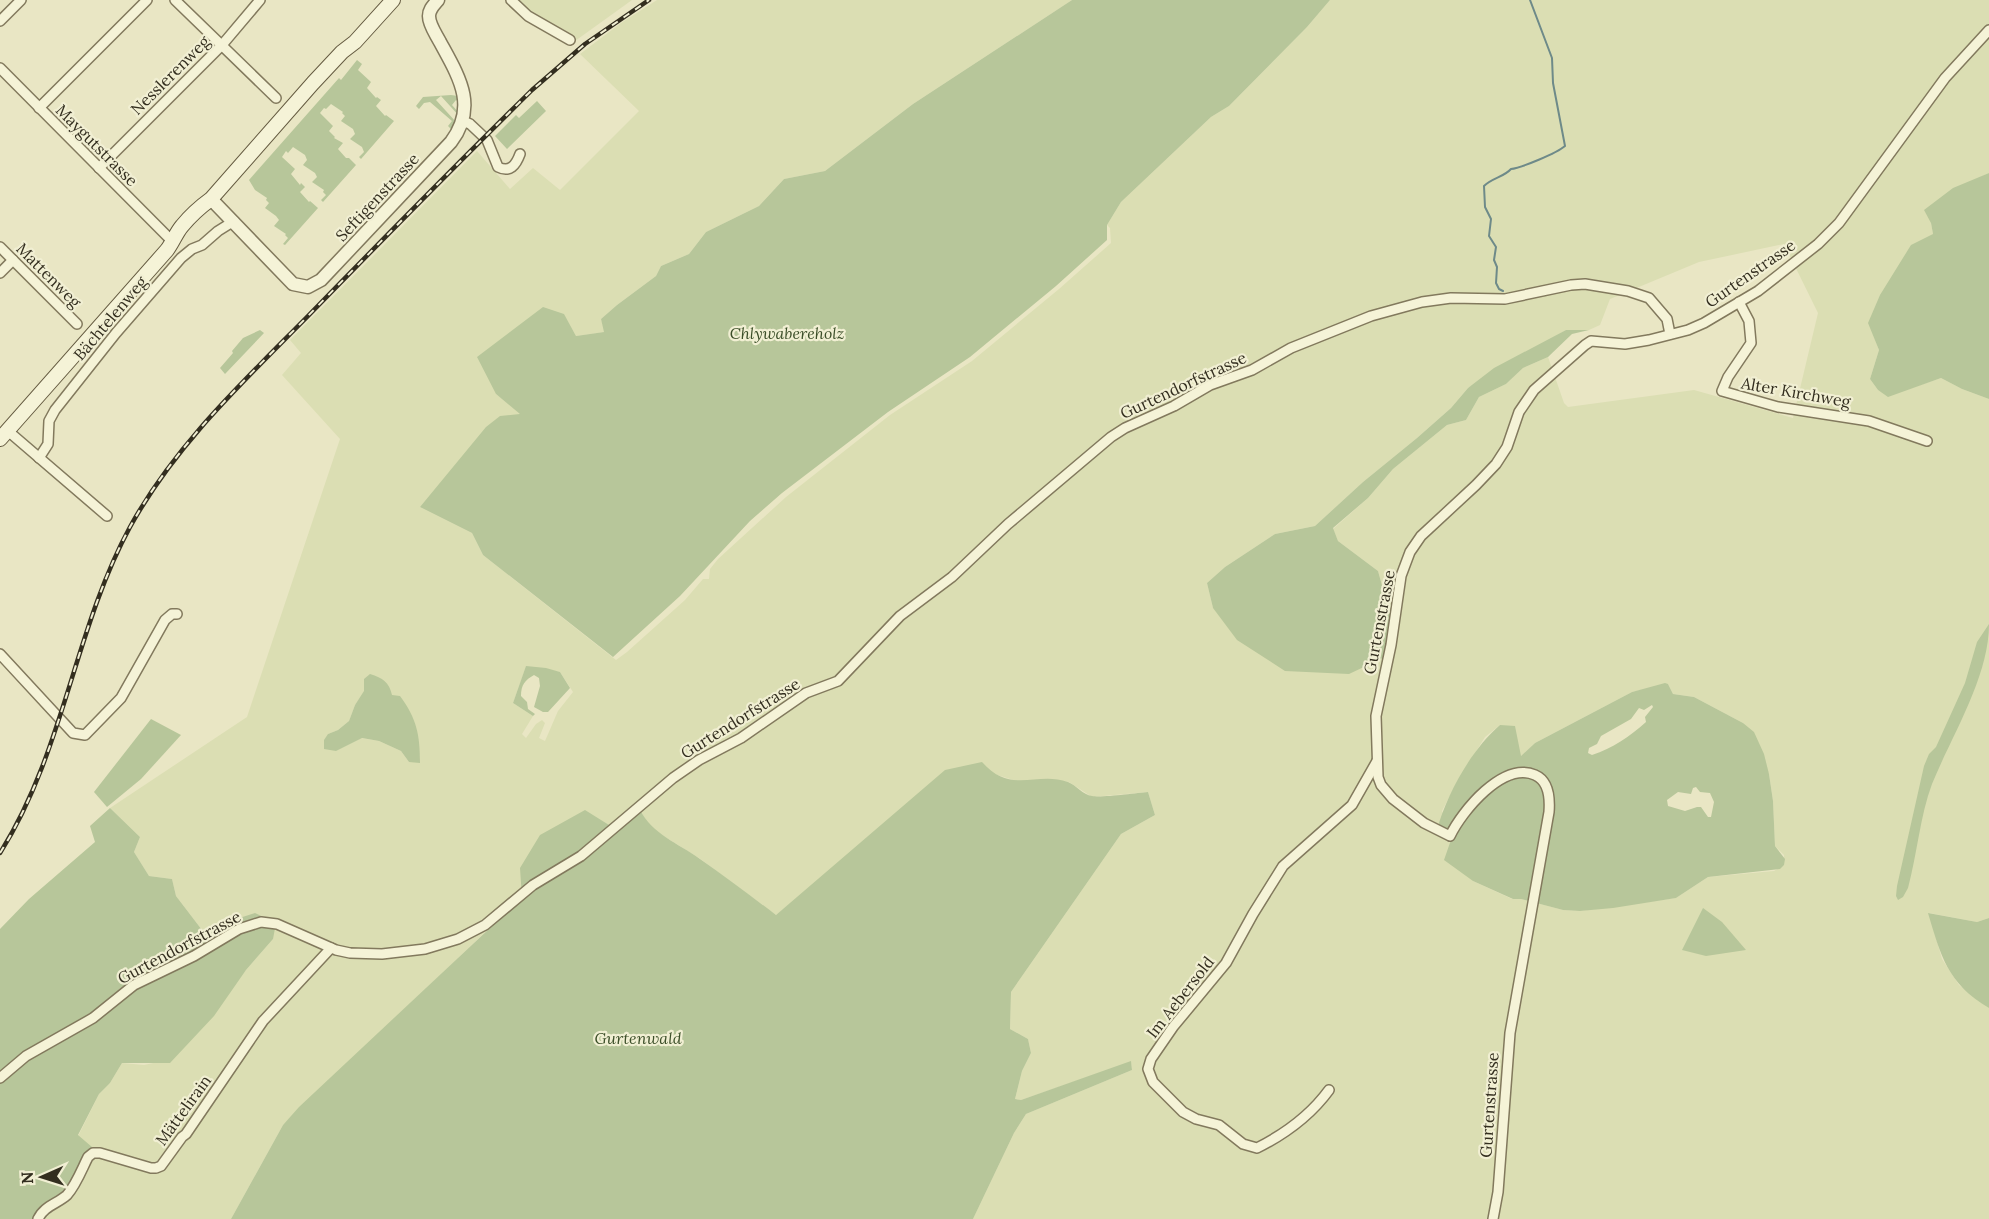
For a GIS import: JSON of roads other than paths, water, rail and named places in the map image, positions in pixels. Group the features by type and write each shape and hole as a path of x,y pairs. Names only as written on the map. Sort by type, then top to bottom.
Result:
{"main road":[{"path":"342,52 350,38 383,0"},
{"path":"4,435 173,242 184,224 198,208 211,199 342,52 355,42 393,0"}],"street":[{"path":"0,21 21,0"},
{"path":"39,108 147,0"},
{"path":"175,0 276,98"},
{"name":"Nesslerenweg","path":"99,168 222,45 260,0"},
{"path":"438,0 430,11 429,18 463,92 466,112 463,121 470,124 487,140 498,167 511,168 517,163 520,154"},
{"path":"511,0 528,15 570,40"},
{"name":"Gurtenstrasse","path":"1493,1219 1498,1192 1510,1033 1549,812 1549,795 1544,782 1535,775 1522,773 1511,775 1487,790 1461,818 1450,836 1424,823 1393,799 1381,785 1377,761 1378,701 1391,645 1401,576 1416,543 1496,464 1507,447 1519,412 1534,390 1591,341 1624,344 1670,334 1704,323 1758,291 1818,244 1839,223 1945,78 1989,30"},
{"name":"Maygutstrasse","path":"0,68 173,242"},
{"name":"Seftigenstrasse","path":"211,199 290,281 300,287 312,286 321,280 451,142 463,121"},
{"name":"Bächtelenweg","path":"39,458 48,444 52,415 116,333 181,258 234,221"},
{"name":"Mattenweg","path":"0,247 76,324"},
{"path":"0,273 13,260"},
{"name":"Gurtendorfstrasse","path":"0,1078 26,1056 93,1018 134,985 194,956 239,929 261,922 270,922 331,948 350,953 382,954 425,949 458,939 486,924 533,885 581,856 690,766 741,738 806,693 838,681 900,616 952,577 1008,524 1111,437 1125,428 1174,406 1210,385 1252,370 1291,348 1371,316 1422,302 1451,298 1505,299 1585,284 1628,291 1649,298 1667,319 1670,334"},
{"name":"Alter Kirchweg","path":"1739,302 1749,321 1751,343 1728,376 1722,391 1778,407 1869,420 1927,441"},
{"path":"4,435 39,458 107,516"},
{"path":"0,654 73,733 85,735 121,698 165,620 177,614"},
{"name":"Im Aebersold","path":"1329,1090 1301,1121 1257,1148 1243,1144 1219,1125 1196,1119 1183,1112 1154,1083 1148,1069 1151,1059 1173,1027 1226,963 1283,866 1352,805 1377,761"},
{"name":"Mättelirain","path":"38,1219 46,1207 60,1201 69,1192 88,1157 93,1153 151,1168 161,1166 186,1134 264,1021 331,948"}],"waterway":[{"path":"1503,291 1496,283 1497,267 1494,260 1496,247 1489,236 1491,219 1485,207 1484,186 1511,169 1539,160 1565,146 1553,83 1552,58 1530,0"}],"railway":[{"path":"0,853 22,814 39,774 111,566 130,527 168,469 235,390 532,90 585,44 649,0"}],"park label":[{"name":"Chlywabereholz","path":"787,333"},
{"name":"Gurtenwald","path":"638,1038"}]}
